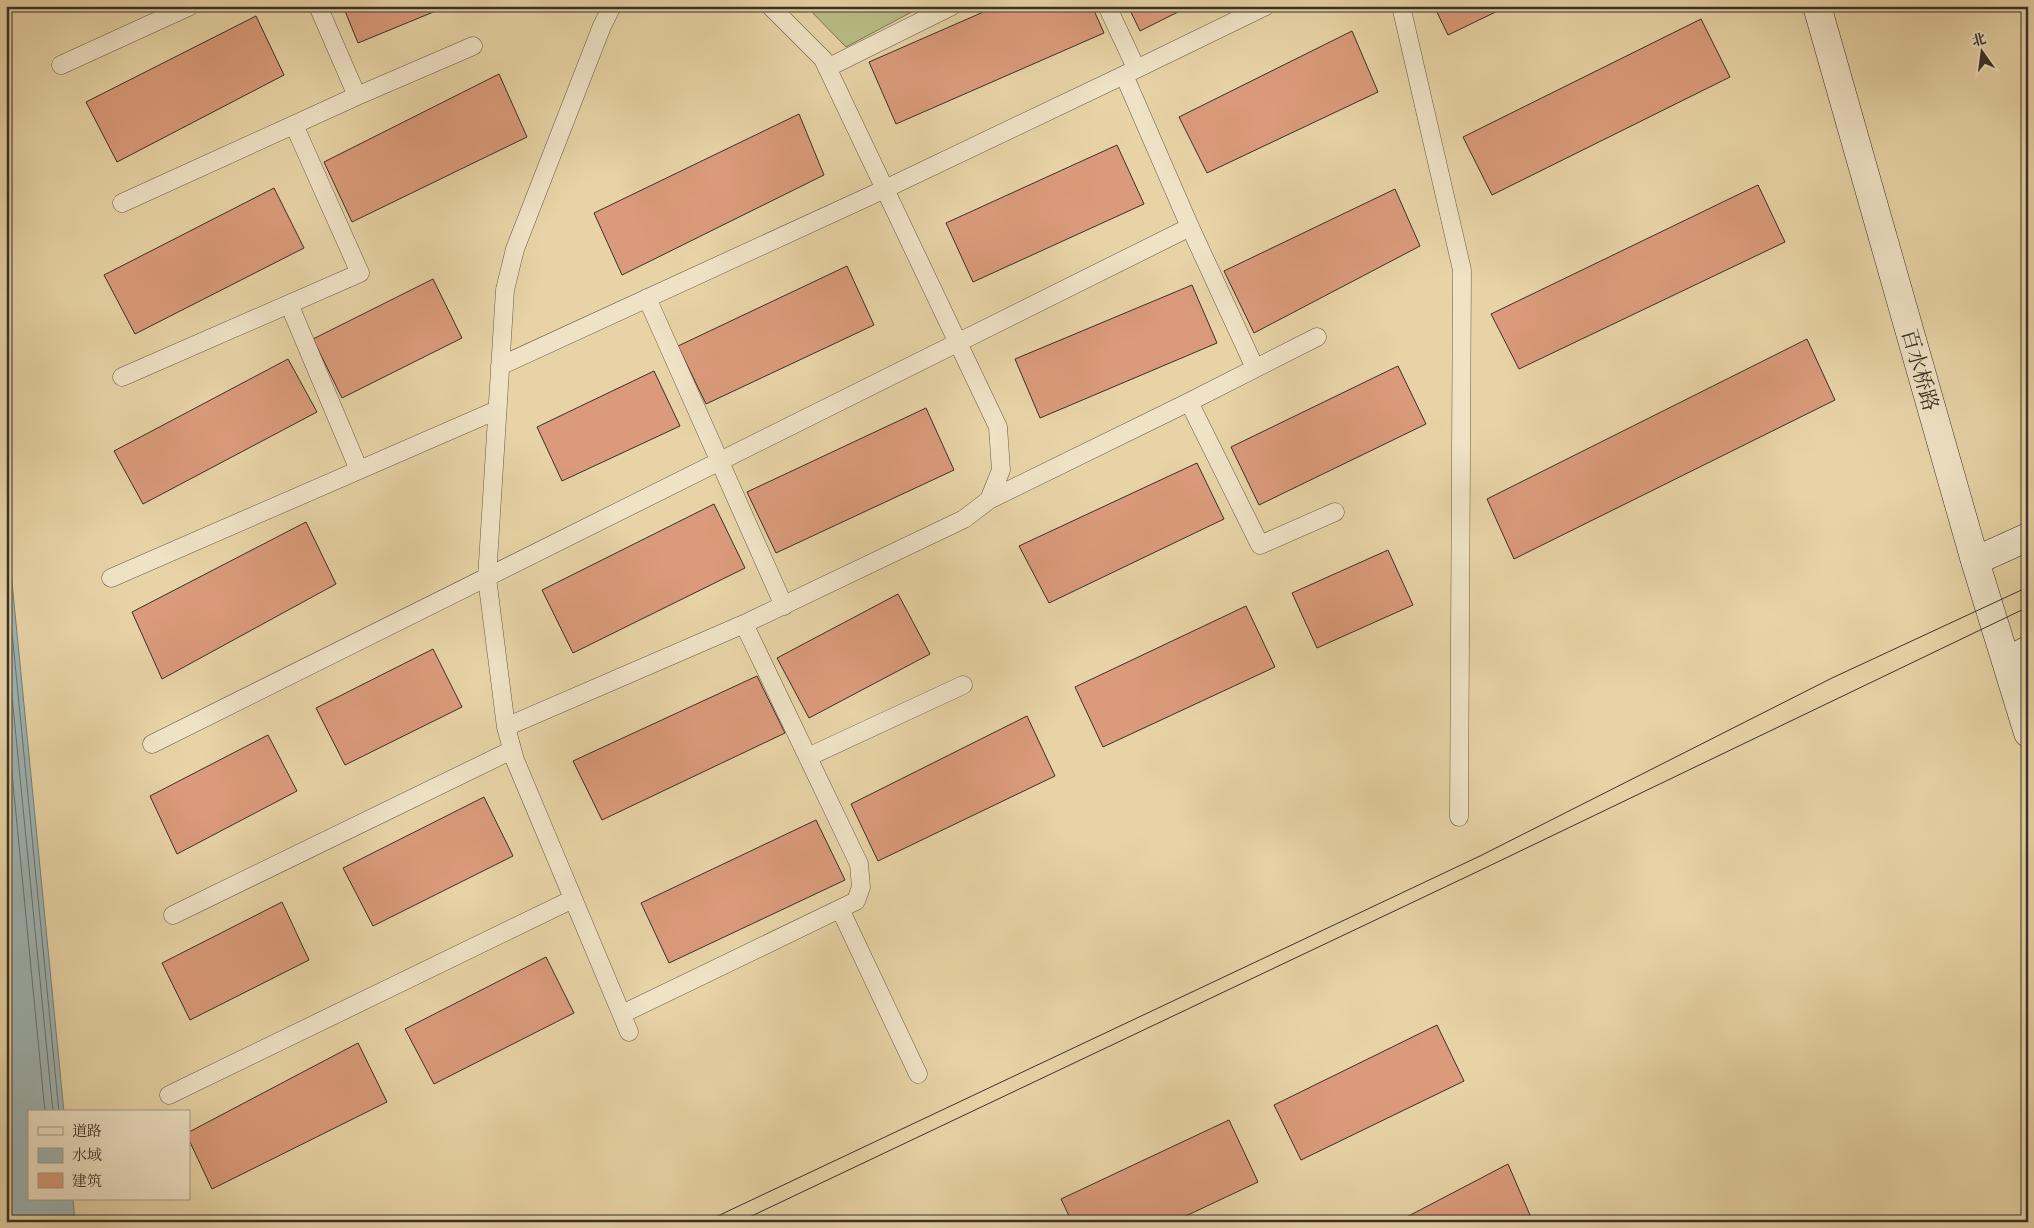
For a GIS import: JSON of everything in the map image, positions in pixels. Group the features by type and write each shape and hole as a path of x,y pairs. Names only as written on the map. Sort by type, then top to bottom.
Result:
{"street":[{"name":"百水桥路","path":"1817,6 1974,561 2017,656 2028,733"},
{"path":"1974,561 2028,537"}],"lane":[{"path":"61,65 190,6"},
{"path":"318,6 357,96"},
{"path":"612,6 602,26 515,249 505,290 487,578 506,728 512,750 629,1032"},
{"path":"770,6 823,59 998,427 1001,470 989,500"},
{"path":"827,68 952,6"},
{"path":"1107,6 1130,72 1190,227 1255,368"},
{"path":"500,366 885,189 1266,6"},
{"path":"1401,6 1462,270 1459,817"},
{"path":"122,202 473,46"},
{"path":"122,377 360,273 294,125"},
{"path":"152,744 1190,227"},
{"path":"647,298 784,606"},
{"path":"289,304 358,470"},
{"path":"506,728 784,606 964,519 989,500 1317,337"},
{"path":"1189,402 1260,545 1335,512"},
{"path":"111,578 497,410"},
{"path":"622,1014 856,901 861,887 859,864 744,624"},
{"path":"808,758 964,686"},
{"path":"174,915 512,750"},
{"path":"169,1095 573,899"},
{"path":"840,909 918,1074"}],"green space":[{"path":"806,6 923,6 846,47"}],"water":[{"path":"6,521 64,1110 28,1110 28,1200 73,1200 75,1222 6,1222"}],"building":[{"path":"343,6 448,6 358,43"},
{"path":"997,6 1092,6 1104,33 896,124 869,62"},
{"path":"1128,6 1190,6 1140,31"},
{"path":"1434,6 1508,6 1448,35"},
{"path":"256,16 284,75 117,162 86,102"},
{"path":"1701,19 1730,77 1492,195 1463,137"},
{"path":"1352,31 1378,92 1207,173 1179,117"},
{"path":"499,74 527,137 352,222 324,162"},
{"path":"799,114 824,175 622,275 594,213"},
{"path":"1117,145 1144,204 973,282 946,223"},
{"path":"1758,185 1785,242 1519,369 1491,314"},
{"path":"274,188 304,248 135,334 104,275"},
{"path":"1395,189 1420,246 1254,333 1224,271"},
{"path":"847,266 874,325 706,404 678,346"},
{"path":"433,279 462,338 342,398 313,339"},
{"path":"1192,285 1217,343 1040,418 1015,359"},
{"path":"1807,339 1835,400 1514,559 1487,499"},
{"path":"288,359 317,412 143,504 114,451"},
{"path":"1398,366 1426,424 1259,505 1231,447"},
{"path":"654,371 680,426 562,481 537,427"},
{"path":"926,408 954,470 776,553 747,492"},
{"path":"1197,463 1224,519 1049,603 1019,546"},
{"path":"714,504 745,568 573,653 542,590"},
{"path":"306,522 336,584 162,679 132,612"},
{"path":"1388,550 1413,605 1317,648 1292,593"},
{"path":"898,594 930,654 809,718 777,658"},
{"path":"1246,606 1275,667 1103,747 1075,687"},
{"path":"433,649 462,707 345,765 316,708"},
{"path":"757,676 785,733 602,820 573,761"},
{"path":"1027,716 1055,776 878,861 851,804"},
{"path":"268,735 297,791 177,854 150,796"},
{"path":"484,797 513,856 373,926 343,868"},
{"path":"816,820 845,880 669,963 641,903"},
{"path":"282,902 309,960 190,1020 162,963"},
{"path":"546,957 574,1013 434,1084 405,1029"},
{"path":"1437,1025 1464,1081 1301,1160 1274,1105"},
{"path":"358,1043 387,1102 212,1189 190,1142 190,1131"},
{"path":"1229,1120 1258,1182 1173,1222 1072,1222 1061,1199"},
{"path":"1508,1164 1533,1222 1397,1222"}],"tram line":[{"path":"705,1222 1480,856 1832,678 2028,587"},
{"path":"739,1222 1485,868 2028,607"}]}
